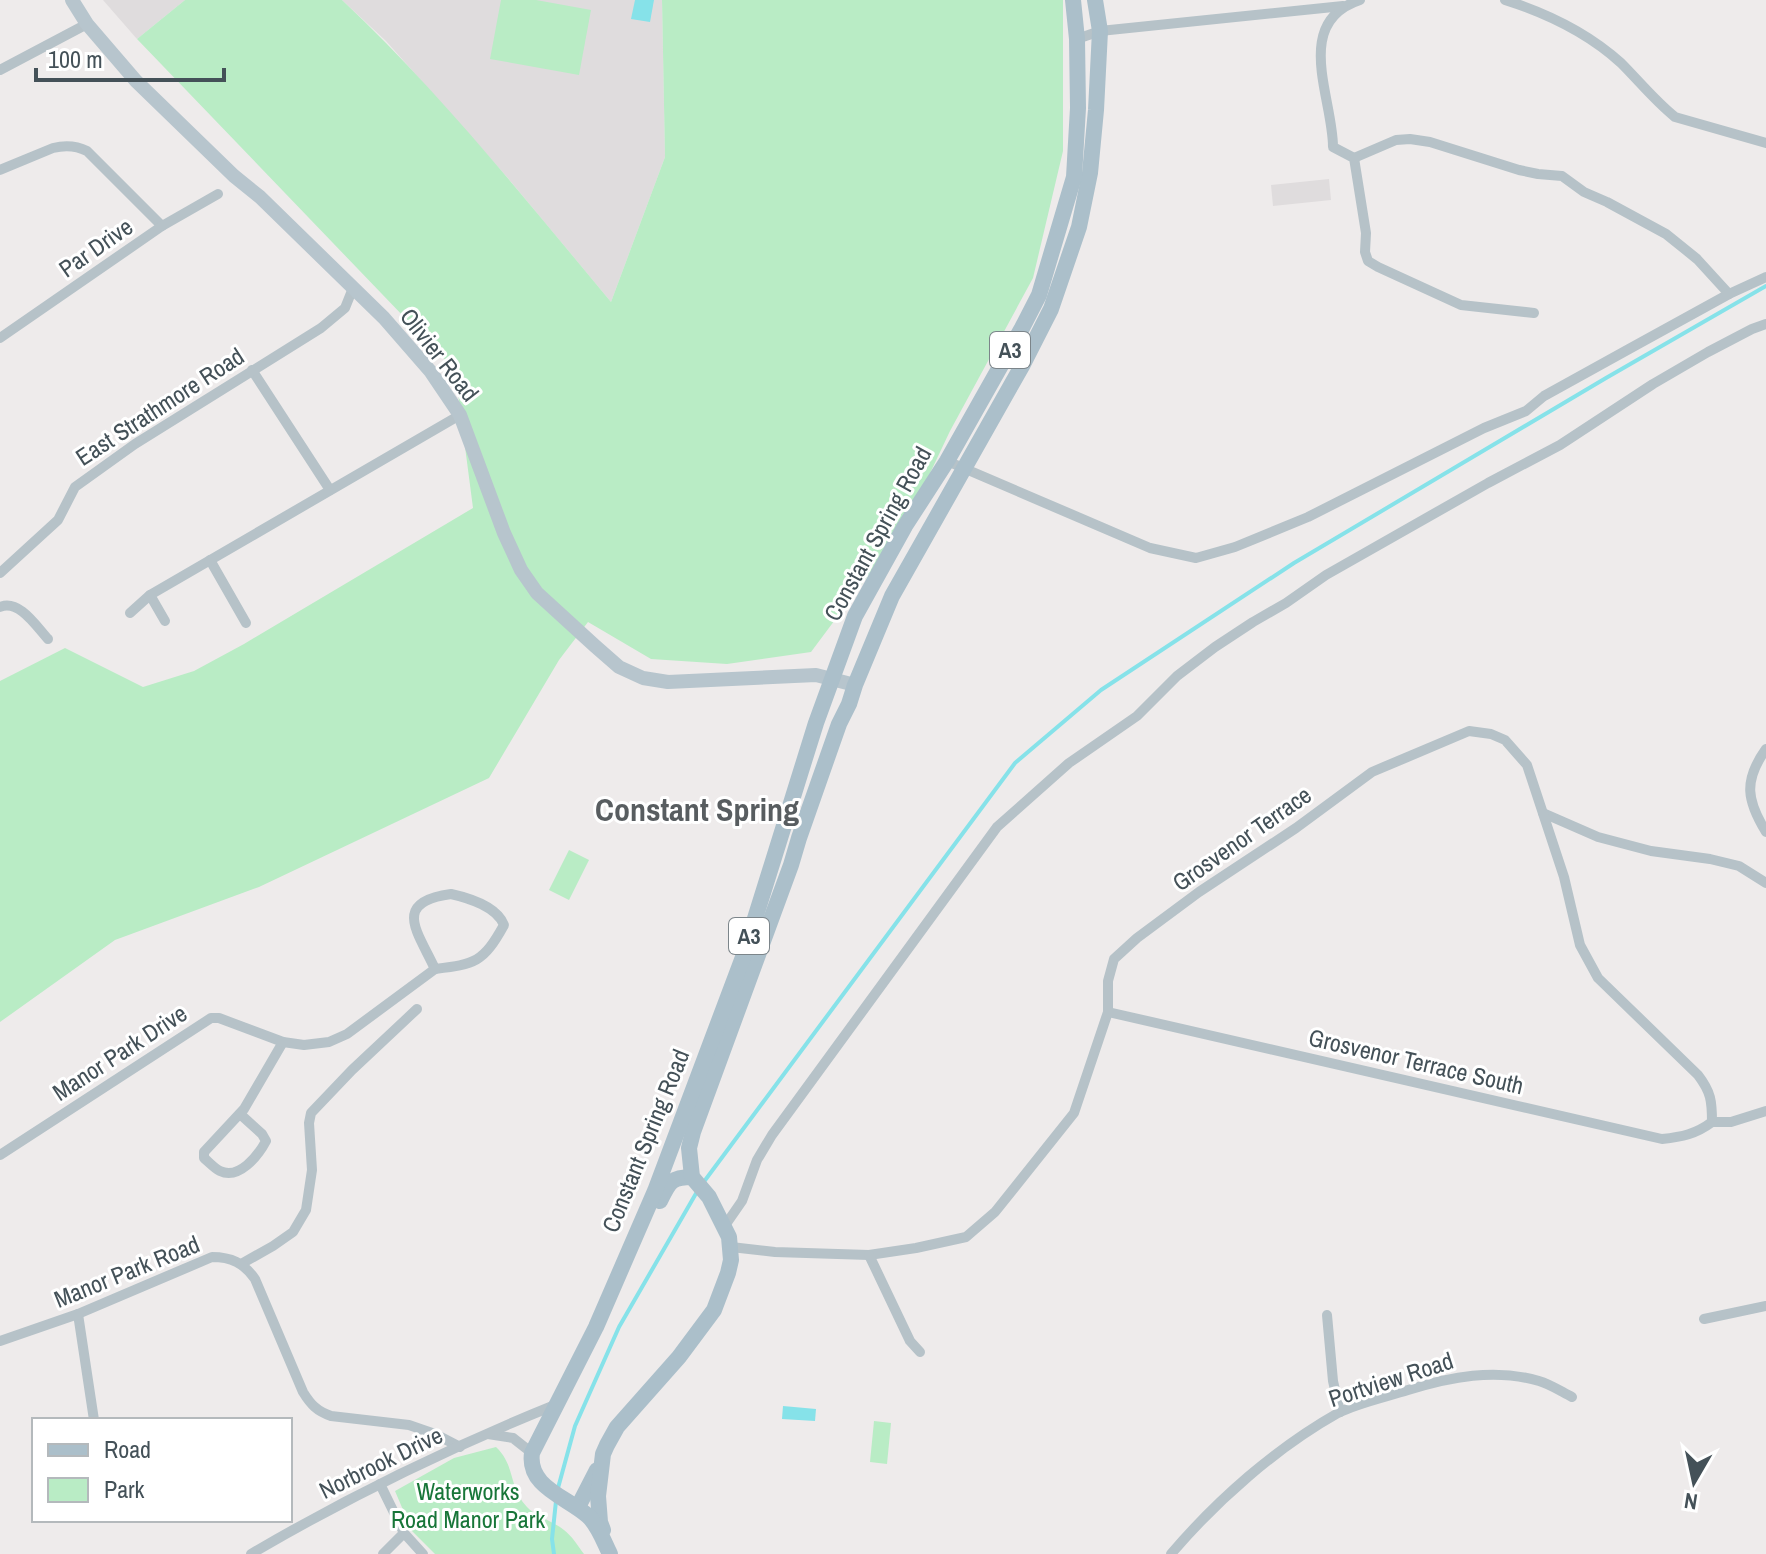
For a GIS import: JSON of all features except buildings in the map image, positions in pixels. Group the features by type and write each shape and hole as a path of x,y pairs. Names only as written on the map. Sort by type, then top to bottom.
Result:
{"main road":[{"name":"Olivier Road","path":"72,0 87,24 136,81 384,318 431,372 460,415 521,570 552,608 619,667 643,678 668,682 816,675 855,685"},
{"name":"Constant Spring Road","path":"532,1453 596,1327 655,1191 743,957 831,678 855,616 905,526 947,461 1039,295 1074,177 1078,108 1073,0"},
{"name":"Constant Spring Road","path":"694,1180 689,1148 693,1132 855,685 892,596 1051,309 1079,227 1090,173 1096,110 1100,31 1095,0"},
{"path":"570,1502 580,1503 617,1427 679,1357 714,1310 728,1273 731,1247 709,1197 694,1180 680,1177 670,1182 596,1327"},
{"path":"532,1453 533,1471 543,1485 591,1518 611,1554"},
{"path":"603,1454 598,1510 611,1554"}],"street":[{"path":"1077,39 1100,31 1343,6 1360,0"},
{"path":"1505,0 1539,11 1582,35 1619,62 1675,117 1766,143"},
{"path":"1343,6 1327,21 1320,51 1321,76 1333,147 1354,158"},
{"path":"0,70 87,24"},
{"path":"1354,158 1396,140 1410,139 1430,142 1519,170 1562,176 1584,192 1666,234 1697,259 1729,294"},
{"path":"0,170 53,148 79,147 87,151 162,226"},
{"path":"1354,158 1368,261 1461,305 1534,313"},
{"name":"Par Drive","path":"0,338 162,226 218,194"},
{"path":"947,461 1150,548 1196,558 1235,547 1308,517 1484,428 1526,411 1544,396 1729,294 1766,277"},
{"name":"East Strathmore Road","path":"0,573 58,520 75,487 135,444 321,328 345,308 353,288"},
{"path":"724,1227 742,1201 757,1160 772,1135 997,827 1069,763 1137,716 1177,676 1215,647 1326,575 1560,445 1708,352 1766,324"},
{"path":"252,370 330,490"},
{"path":"130,613 150,595 460,415"},
{"path":"210,560 246,623"},
{"path":"150,595 165,621"},
{"path":"0,607 12,605 20,610 48,639"},
{"name":"Grosvenor Terrace","path":"731,1247 775,1252 869,1255 966,1237 995,1212 1074,1113 1108,1012 1108,981 1114,959 1199,892 1296,828 1372,772 1469,731 1491,734 1505,740 1527,765 1564,877 1580,945 1598,978 1709,1089 1712,1122"},
{"path":"1766,749 1749,784 1752,804 1766,832"},
{"path":"1543,813 1598,837 1651,851 1739,866 1766,883"},
{"path":"451,894 467,898 501,918 504,925 485,953 467,965 435,969 413,922 417,906 436,896 451,894"},
{"name":"Manor Park Drive","path":"0,1155 211,1018 219,1018 283,1042 304,1045 329,1042 347,1034 435,969"},
{"path":"417,1009 311,1113 312,1170 306,1210 293,1232 241,1264 255,1279 303,1392 319,1412 409,1425 460,1447"},
{"name":"Grosvenor Terrace South","path":"1108,1012 1662,1139 1686,1136 1712,1122 1731,1122 1766,1111"},
{"path":"240,1114 266,1141 241,1169 233,1173 220,1171 204,1158 204,1152 240,1114 283,1042"},
{"path":"869,1255 910,1341 920,1352"},
{"name":"Manor Park Road","path":"0,1341 78,1314 212,1257 232,1259 241,1264"},
{"path":"1704,1319 1766,1306"},
{"path":"78,1314 94,1418"},
{"path":"1327,1315 1333,1381 1340,1412"},
{"name":"Portview Road","path":"1171,1554 1230,1492 1287,1447 1340,1412 1457,1377 1493,1374 1540,1381 1572,1397"},
{"name":"Norbrook Drive","path":"251,1554 303,1523 380,1484 557,1404"},
{"path":"488,1434 513,1438 532,1453"},
{"path":"380,1484 404,1533 423,1554"},
{"path":"383,1554 404,1533"}],"shaded area":[{"path":"103,0 185,0 137,39"},
{"path":"342,0 662,0 665,157 611,302 507,177 386,41"},
{"path":"1329,179 1331,200 1273,206 1271,185"}],"green space":[{"path":"185,0 342,0 448,109 611,302 665,157 662,0 1063,0 1063,151 1033,278 950,431 905,526 811,652 727,664 651,659 588,622 559,660 489,778 259,887 115,940 0,1022 0,681 65,648 143,687 194,671 473,508 455,370 137,39"},
{"path":"501,0 536,0 591,10 579,75 490,59"},
{"path":"569,850 589,860 569,900 549,890"},
{"path":"874,1421 891,1423 887,1464 870,1462"},
{"name":"Waterworks Road Manor Park","path":"496,1447 507,1462 517,1492 527,1507 564,1530 584,1554 435,1554 412,1531 395,1491 454,1458"}],"water":[{"path":"635,0 654,0 650,22 631,19"},
{"path":"783,1406 816,1409 815,1421 782,1419"}],"waterway":[{"path":"703,1183 1015,763 1101,690 1294,563 1766,286"},
{"path":"558,1488 575,1426 619,1327 698,1190"},
{"path":"554,1554 552,1539 556,1501"}],"district":[{"name":"Constant Spring","path":"697,810"}]}
